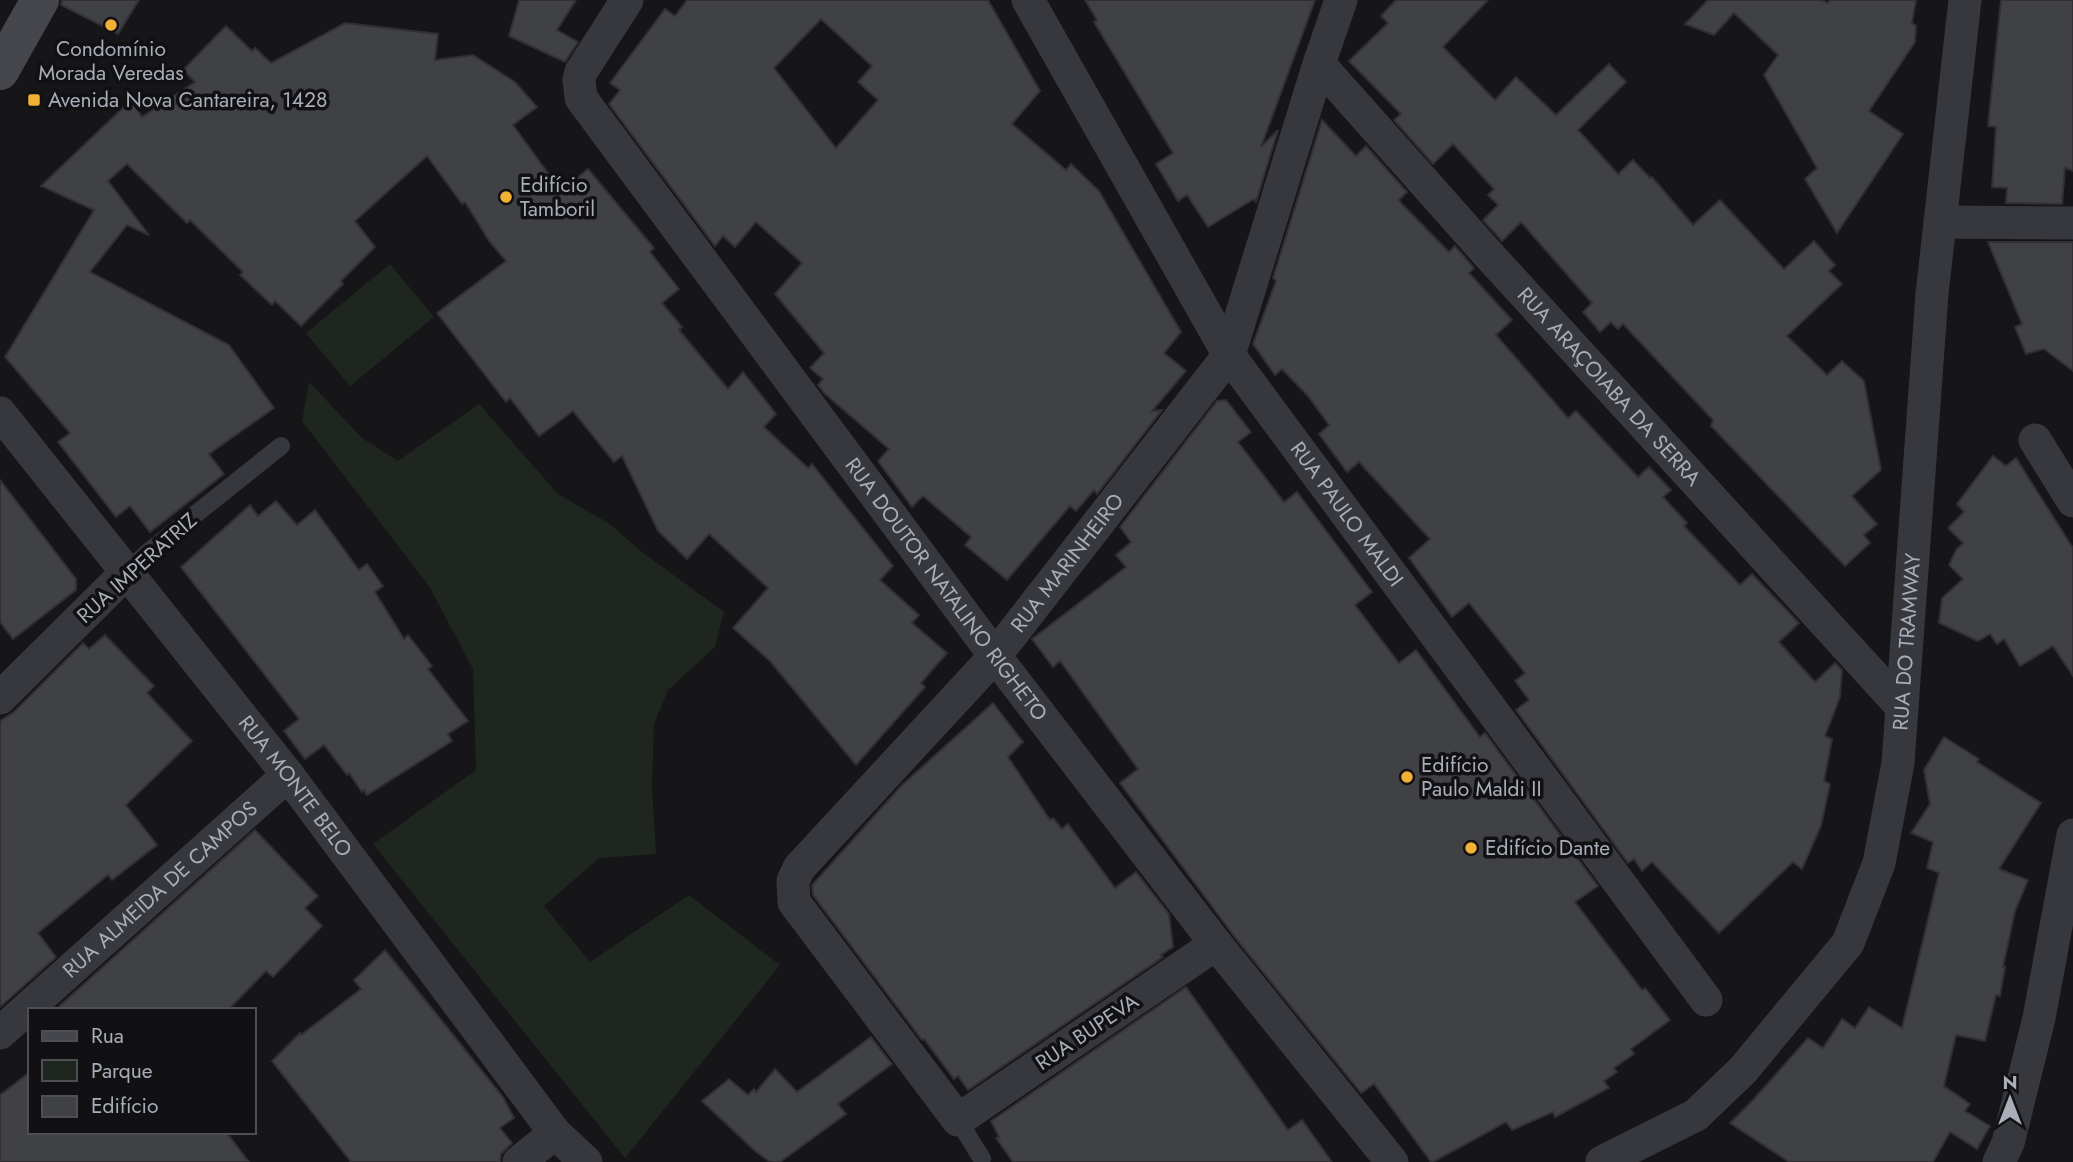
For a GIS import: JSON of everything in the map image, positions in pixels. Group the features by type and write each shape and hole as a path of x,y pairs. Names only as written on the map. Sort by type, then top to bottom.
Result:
{"main road":[{"path":"0,71 40,0"}],"street":[{"name":"RUA DOUTOR NATALINO RIGHETO","path":"627,0 581,72 581,97 995,656 1216,944 1392,1162"},
{"name":"RUA PAULO MALDI","path":"1028,0 1229,355 1706,1000"},
{"name":"RUA MARINHEIRO","path":"958,1120 794,902 793,881 799,868 995,656 1229,355 1341,0"},
{"name":"RUA DO TRAMWAY","path":"1602,1162 1696,1115 1744,1070 1848,943 1879,863 1898,763 1932,293 1965,0"},
{"name":"RUA ARAÇOIABA DA SERRA","path":"1319,64 1496,264 1902,707"},
{"path":"1940,222 2073,223"},
{"name":"RUA MONTE BELO","path":"0,413 288,775 555,1133 586,1162"},
{"path":"2035,440 2073,501"},
{"name":"RUA IMPERATRIZ","path":"0,698 126,573"},
{"name":"RUA ALMEIDA DE CAMPOS","path":"0,1033 288,775"},
{"path":"1999,1162 2008,1143 2039,1018 2073,835"},
{"name":"RUA BUPEVA","path":"958,1120 1216,944"},
{"path":"519,1162 555,1133"}],"lane":[{"name":"RUA IMPERATRIZ","path":"126,573 147,553 281,446"},
{"name":"RUA MARINHEIRO","path":"958,1120 982,1159"}],"green space":[{"path":"390,264 434,317 350,386 306,333"},
{"path":"309,382 362,438 398,461 479,404 558,494 610,524 642,552 724,612 715,647 668,690 654,724 652,789 656,854 599,858 544,906 590,962 689,895 780,965 625,1158 373,844 476,770 473,669 429,586 302,421"}],"building":[{"name":"Condomínio Morada Veredas","path":"62,0 139,0 118,34 61,5"},
{"path":"519,0 576,0 557,30 578,42 565,62 509,36"},
{"path":"687,0 988,0 1040,91 1012,124 1066,170 1071,164 1099,191 1181,332 1164,353 1186,371 1152,411 1162,410 1097,494 1094,490 1076,511 1070,506 1007,580 965,545 971,537 923,496 912,507 878,461 889,449 818,385 823,379 810,368 824,353 775,294 802,263 756,222 735,247 723,236 715,246 609,104 620,90 610,83 665,9 675,16","holes":["821,19 872,66 858,82 878,100 836,148 774,68"]},
{"path":"1085,0 1315,0 1261,147 1278,130 1256,202 1254,199 1208,227 1187,195 1178,201 1156,164 1173,153 1094,22 1097,20"},
{"path":"1396,0 1488,0 1443,47 1495,100 1516,77 1556,115 1609,64 1626,82 1578,130 1618,174 1633,160 1652,177 1693,225 1720,200 1784,269 1814,241 1835,265 1829,271 1842,284 1787,336 1827,375 1842,361 1864,381 1881,470 1852,496 1877,524 1864,535 1870,543 1845,566 1711,426 1713,420 1623,324 1618,329 1611,322 1600,332 1583,312 1592,303 1521,222 1502,241 1483,220 1498,205 1488,195 1494,189 1453,144 1433,164 1394,120 1401,114 1349,61 1388,23 1381,16"},
{"path":"1708,0 1821,0 1828,3 1830,0 1916,0 1912,23 1916,26 1915,42 1869,111 1903,134 1837,233 1805,179 1817,168 1764,75 1778,55 1734,13 1714,35 1685,24"},
{"path":"2001,0 2073,0 2073,171 2065,168 2062,204 2006,203 2007,188 1992,187 1996,127 1988,126"},
{"path":"345,23 438,34 435,60 473,55 515,82 537,107 513,125 561,191 588,169 654,248 650,252 679,289 662,303 682,327 679,330 728,389 743,372 776,414 764,427 808,468 812,464 893,566 880,580 919,615 912,623 947,653 921,683 925,687 856,765 770,661 733,628 768,588 709,534 687,559 658,531 622,456 614,462 573,411 539,436 510,398 506,402 437,313 506,261 489,241 465,202 462,204 427,156 355,221 375,247 301,326 275,301 272,305 240,275 243,272 190,220 187,223 127,164 108,181 149,235 127,225 90,272 229,345 274,408 209,454 224,474 150,532 130,506 116,517 58,442 70,433 5,357 94,210 41,186 131,100 142,117 195,82 183,70 226,26 252,51 255,48 271,63"},
{"path":"1322,120 1356,156 1366,146 1407,192 1399,200 1402,204 1449,252 1455,246 1474,268 1469,273 1512,320 1496,335 1568,418 1576,411 1638,477 1649,467 1671,490 1663,497 1687,523 1684,526 1740,585 1752,574 1799,623 1779,642 1815,682 1835,663 1842,670 1840,697 1825,736 1832,739 1824,781 1830,784 1821,826 1802,869 1793,862 1719,933 1652,862 1642,871 1634,859 1628,863 1516,710 1529,700 1515,681 1525,673 1469,603 1452,617 1409,558 1430,539 1359,462 1347,472 1319,434 1329,425 1308,396 1282,369 1275,375 1253,344 1276,281 1273,278"},
{"path":"1988,242 2073,242 2073,371 2044,349 2026,354 2015,327 2022,324"},
{"path":"1226,400 1251,432 1238,442 1284,502 1297,492 1372,592 1355,605 1399,663 1416,650 1480,737 1485,733 1598,886 1575,902 1642,990 1645,988 1670,1020 1631,1049 1634,1054 1614,1068 1617,1072 1604,1081 1609,1088 1555,1117 1553,1112 1512,1130 1506,1122 1433,1162 1374,1084 1361,1093 1237,940 1120,783 1138,769 1060,661 1053,667 1032,639 1126,567 1116,555 1131,542 1120,527 1217,401"},
{"path":"1993,456 2006,466 2016,458 2073,548 2073,676 2053,646 2020,666 2004,639 1997,644 1990,634 1978,641 1939,623 1942,598 1963,579 1949,565 1956,550 1963,543 1948,528 1964,512 1957,504"},
{"path":"0,480 76,579 76,590 13,639 0,622"},
{"path":"276,501 297,525 315,510 359,570 367,564 383,586 375,592 404,639 408,635 432,666 428,669 468,721 448,734 452,741 367,795 349,773 347,775 324,745 305,759 284,731 299,719 181,567 250,505 258,516"},
{"path":"105,635 154,686 147,693 192,741 126,805 157,845 112,880 108,875 38,933 56,957 0,1007 0,721 14,712 83,643 89,649"},
{"path":"993,703 1023,742 1008,757 1050,820 1053,818 1062,829 1068,824 1115,888 1136,872 1169,914 1173,947 1161,955 1163,957 968,1090 958,1076 954,1079 924,1039 922,1040 813,895 812,885 902,785"},
{"path":"1944,737 1979,759 1977,762 2041,803 1999,869 2028,880 2015,911 2000,996 1996,995 1985,1041 1956,1035 1944,1086 1970,1104 1965,1111 1990,1126 1977,1149 1950,1132 1933,1162 1789,1162 1730,1123 1808,1038 1823,1048 1842,1019 1855,1028 1869,1007 1902,1028 1939,873 1927,868 1933,842 1911,833 1930,804 1924,770"},
{"path":"255,830 318,896 305,908 322,926 273,977 266,971 230,1008 57,1008"},
{"path":"385,950 503,1097 514,1118 500,1128 512,1143 501,1154 500,1162 351,1162 272,1061 300,1033 301,1035 361,989 354,980"},
{"path":"1186,987 1288,1130 1302,1120 1332,1162 1013,1162 996,1138 999,1137 991,1121"},
{"path":"871,1037 892,1064 838,1104 846,1114 780,1162 770,1162 755,1151 702,1101 729,1079 748,1095 754,1089 756,1092 775,1069 797,1092"},
{"path":"28,1074 28,1134 228,1134 249,1162 0,1162 0,1095"}],"place":[{"name":"Condomínio Morada Veredas","path":"111,25"},
{"name":"Avenida Nova Cantareira, 1428","path":"34,100"},
{"name":"Edifício Tamboril","path":"506,197"},
{"name":"Edifício Paulo Maldi II","path":"1407,777"},
{"name":"Edifício Dante","path":"1471,848"}]}
